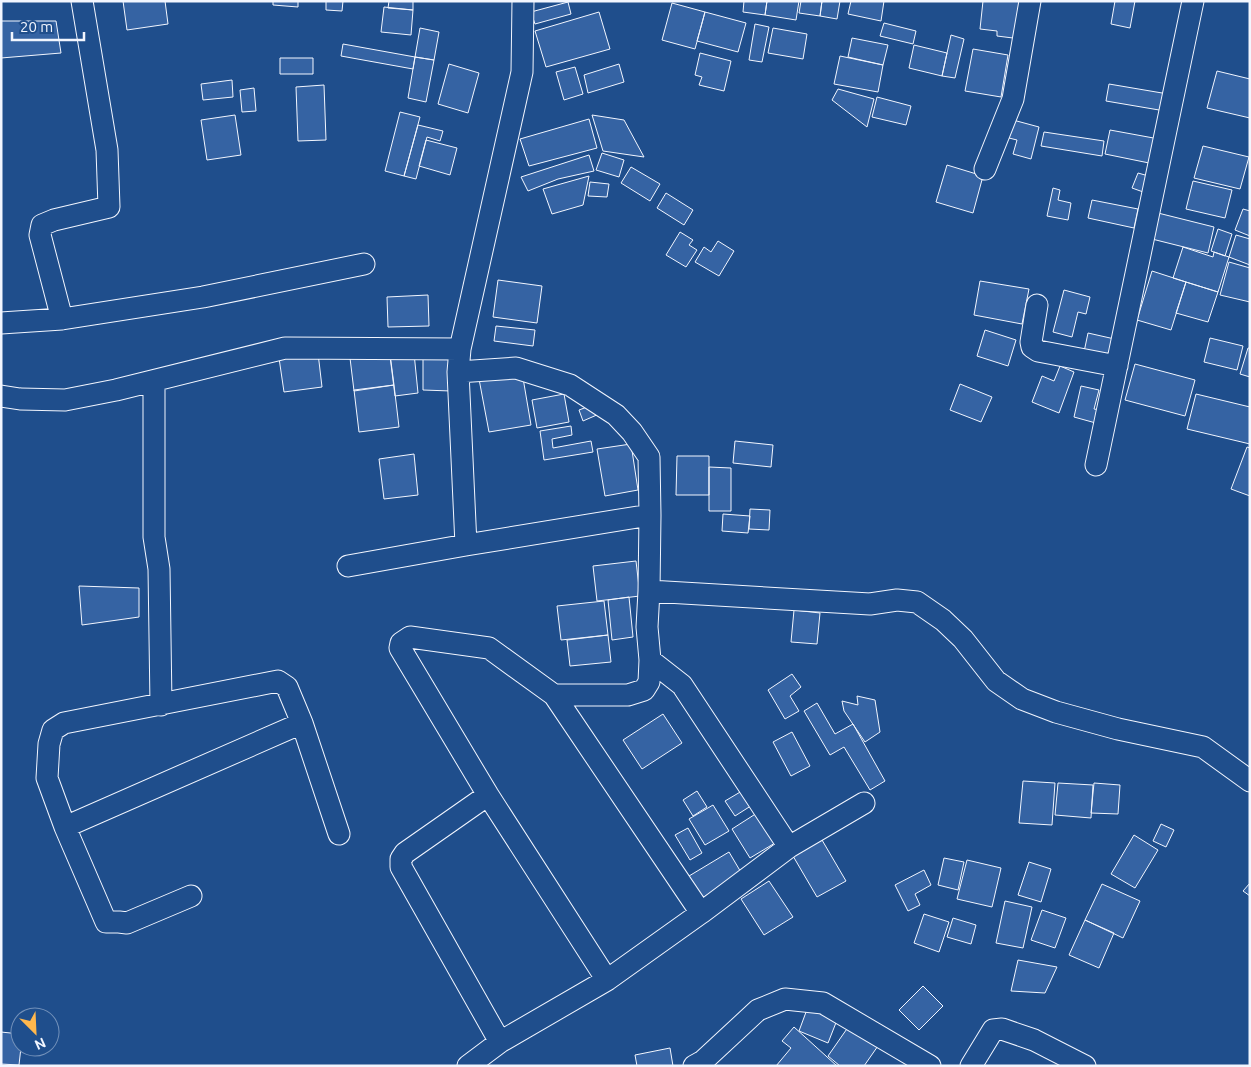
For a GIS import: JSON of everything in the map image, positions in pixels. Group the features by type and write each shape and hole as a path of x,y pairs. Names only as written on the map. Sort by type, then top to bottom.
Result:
{"street":[{"path":"62,319 40,235 42,225 54,220 109,207 107,150 82,1"},
{"path":"466,545 458,372 460,349 522,72 523,1"},
{"path":"985,169 1013,99 1030,1"},
{"path":"1096,465 1193,1"},
{"path":"1,323 62,319 203,297 364,264"},
{"path":"1037,305 1030,342 1032,347 1038,351 1117,366"},
{"path":"1,396 20,399 65,400 116,390 285,348 460,349"},
{"path":"458,372 516,368 570,385 616,415 632,432 648,457 650,515 647,627 650,660 649,682 644,690 628,695 554,695"},
{"path":"154,381 154,537 159,569 161,705"},
{"path":"348,566 650,515"},
{"path":"649,592 870,604 896,600 917,602 943,620 963,639 996,681 1022,699 1056,712 1118,729 1203,747 1250,781"},
{"path":"607,980 488,796 400,648 401,643 410,637 489,648 554,695 701,914"},
{"path":"650,660 682,685 789,847"},
{"path":"192,896 127,923 106,922 65,827 47,778 49,744 53,730 64,723 278,681 287,687 302,723 339,834"},
{"path":"65,827 302,723"},
{"path":"488,796 406,853 401,859 401,867 500,1042"},
{"path":"468,1066 500,1042 607,980 701,914 789,847 864,803"},
{"path":"694,1066 703,1061 758,1010 785,999 823,1003 930,1066"},
{"path":"970,1066 992,1030 1002,1029 1034,1040 1085,1066"}],"building":[{"path":"123,1 165,1 168,24 127,30"},
{"path":"273,1 298,1 298,7 273,5"},
{"path":"326,1 343,1 342,11 326,10"},
{"path":"389,1 413,1 413,10 388,8"},
{"path":"744,1 767,1 765,15 743,12"},
{"path":"767,1 799,1 796,20 765,15"},
{"path":"801,1 822,1 820,16 799,13"},
{"path":"822,1 840,1 837,19 820,16"},
{"path":"851,1 884,1 881,21 848,14"},
{"path":"983,1 1021,1 1021,39 997,36 997,31 980,29"},
{"path":"1115,1 1135,1 1130,28 1111,24"},
{"path":"568,2 571,14 535,24 531,12"},
{"path":"672,3 705,12 695,49 662,40"},
{"path":"384,7 413,10 411,35 381,32"},
{"path":"599,12 610,49 546,67 535,31"},
{"path":"705,12 746,23 738,52 697,41"},
{"path":"1,21 56,21 61,53 1,58"},
{"path":"884,23 916,31 913,44 880,36"},
{"path":"755,24 769,27 762,62 749,60"},
{"path":"420,28 439,32 434,60 415,57"},
{"path":"773,28 807,34 803,59 768,53"},
{"path":"951,35 964,39 955,78 942,76"},
{"path":"852,38 888,45 883,65 848,57"},
{"path":"343,44 415,57 413,69 341,56"},
{"path":"914,45 947,53 942,76 909,68"},
{"path":"973,49 1008,55 1001,97 965,91"},
{"path":"700,53 731,61 724,91 699,85 702,77 695,75"},
{"path":"840,56 883,65 878,92 834,84"},
{"path":"415,57 434,60 426,102 408,98"},
{"path":"280,58 313,58 313,74 280,74"},
{"path":"449,64 479,73 468,113 438,104"},
{"path":"619,64 624,82 588,93 584,75"},
{"path":"575,67 583,94 564,100 556,72"},
{"path":"1217,71 1250,79 1250,118 1207,108"},
{"path":"232,80 233,97 203,100 201,84"},
{"path":"1109,84 1168,94 1165,111 1106,101"},
{"path":"324,85 326,140 298,141 296,87"},
{"path":"254,88 256,111 242,112 240,90"},
{"path":"838,89 874,99 867,127 832,100"},
{"path":"877,97 911,106 906,125 872,117"},
{"path":"400,112 420,117 404,176 385,171"},
{"path":"235,115 241,155 207,160 201,120"},
{"path":"592,115 624,120 644,157 603,151"},
{"path":"589,119 597,148 529,166 520,139"},
{"path":"1013,120 1039,127 1031,159 1013,154 1017,140 1009,138"},
{"path":"418,125 443,131 440,141 427,137 416,179 404,176"},
{"path":"1110,130 1159,139 1154,164 1105,154"},
{"path":"1044,132 1104,141 1102,156 1041,146"},
{"path":"426,140 457,148 450,175 419,166"},
{"path":"1203,146 1249,157 1240,189 1194,178"},
{"path":"602,153 624,160 619,177 596,170"},
{"path":"589,155 594,171 558,179 528,191 521,177"},
{"path":"947,165 983,176 973,213 936,202"},
{"path":"631,167 660,184 650,201 621,183"},
{"path":"1138,173 1152,177 1146,193 1132,188"},
{"path":"589,176 583,205 552,214 543,189"},
{"path":"1193,181 1232,190 1225,218 1186,209"},
{"path":"590,182 609,184 607,197 588,196"},
{"path":"1053,188 1060,190 1058,200 1071,203 1068,220 1047,216"},
{"path":"666,193 693,210 684,225 657,208"},
{"path":"1092,200 1138,209 1134,228 1088,218"},
{"path":"1243,209 1250,211 1250,236 1235,230"},
{"path":"1158,213 1214,227 1208,253 1152,239"},
{"path":"1218,229 1232,234 1225,256 1211,251"},
{"path":"680,232 693,240 689,245 697,250 686,267 666,255"},
{"path":"1236,235 1250,239 1250,265 1229,257"},
{"path":"718,241 734,251 719,276 695,262 704,247 711,252"},
{"path":"1183,247 1213,257 1214,252 1229,257 1218,292 1173,278"},
{"path":"1229,262 1250,268 1250,302 1220,295"},
{"path":"1152,271 1186,282 1171,330 1137,320"},
{"path":"498,280 542,286 537,323 493,317"},
{"path":"980,281 1029,289 1022,324 974,315"},
{"path":"1186,282 1218,292 1208,322 1176,313"},
{"path":"1064,290 1090,297 1086,314 1078,312 1072,337 1053,332"},
{"path":"428,295 429,326 388,327 387,297"},
{"path":"496,326 535,330 533,346 494,341"},
{"path":"985,330 1016,340 1008,366 977,356"},
{"path":"1088,333 1119,340 1114,359 1084,352"},
{"path":"1210,338 1243,346 1237,370 1204,362"},
{"path":"1248,348 1250,348 1250,377 1240,374"},
{"path":"318,353 322,387 284,392 279,358"},
{"path":"414,353 418,393 395,396 390,356"},
{"path":"390,354 394,385 354,391 350,358"},
{"path":"423,356 451,356 451,391 423,390"},
{"path":"1135,364 1195,380 1185,416 1125,400"},
{"path":"1060,366 1074,372 1059,413 1032,402 1042,376 1054,381"},
{"path":"522,372 531,425 489,432 479,379"},
{"path":"960,384 992,397 981,422 950,410"},
{"path":"394,385 399,427 359,432 354,390"},
{"path":"1081,386 1099,390 1094,409 1106,411 1103,425 1074,417"},
{"path":"564,394 569,422 537,428 532,400"},
{"path":"1196,394 1250,407 1250,444 1187,429"},
{"path":"595,404 599,414 583,421 579,410"},
{"path":"571,426 572,435 552,439 553,448 591,441 593,452 544,460 540,431"},
{"path":"735,441 773,445 771,467 733,463"},
{"path":"631,444 638,490 605,496 597,449"},
{"path":"1247,447 1250,448 1250,496 1231,489"},
{"path":"414,454 418,495 384,499 379,459"},
{"path":"677,456 709,456 709,495 676,495"},
{"path":"709,467 731,468 731,511 709,511"},
{"path":"750,509 770,510 769,530 749,529"},
{"path":"723,514 750,516 748,533 722,531"},
{"path":"636,561 640,596 597,601 593,566"},
{"path":"79,586 139,588 139,617 82,625"},
{"path":"629,597 633,637 612,640 608,600"},
{"path":"604,601 608,635 561,640 557,606"},
{"path":"794,610 820,613 817,644 791,642"},
{"path":"608,635 611,662 570,666 567,640"},
{"path":"792,674 801,687 790,696 799,711 785,719 768,690"},
{"path":"857,696 875,700 880,732 865,742 844,711 842,701 858,705"},
{"path":"817,703 835,734 853,724 885,781 870,790 844,747 830,755 804,711"},
{"path":"663,714 682,743 642,769 623,740"},
{"path":"792,732 810,766 791,776 773,742"},
{"path":"1023,781 1055,783 1052,825 1019,823"},
{"path":"1058,783 1093,785 1091,818 1055,815"},
{"path":"1094,783 1120,785 1118,814 1091,813"},
{"path":"747,788 757,802 735,816 725,801"},
{"path":"697,791 707,807 693,816 683,800"},
{"path":"713,805 729,831 705,845 689,819"},
{"path":"757,813 775,843 750,858 732,829"},
{"path":"1161,824 1174,830 1166,847 1153,841"},
{"path":"688,828 702,853 690,860 675,835"},
{"path":"1134,835 1158,850 1135,888 1111,874"},
{"path":"822,840 846,881 817,897 793,856"},
{"path":"729,852 742,874 702,898 689,876"},
{"path":"944,858 964,862 958,890 938,885"},
{"path":"967,860 1001,868 992,907 957,899"},
{"path":"1029,862 1051,869 1041,902 1018,895"},
{"path":"924,870 931,885 915,894 920,905 908,911 895,885"},
{"path":"769,881 793,917 764,935 741,899"},
{"path":"1250,883 1250,896 1243,891"},
{"path":"1102,884 1140,901 1123,938 1085,920"},
{"path":"1005,901 1032,907 1023,948 996,943"},
{"path":"1042,910 1066,918 1055,948 1031,940"},
{"path":"924,914 949,922 939,952 914,943"},
{"path":"953,918 976,925 971,944 947,937"},
{"path":"1085,920 1114,933 1099,968 1069,955"},
{"path":"1018,960 1057,967 1045,993 1011,991"},
{"path":"923,986 943,1006 919,1030 899,1010"},
{"path":"809,1004 839,1015 828,1043 799,1031"},
{"path":"851,1023 880,1043 864,1066 840,1066 828,1056"},
{"path":"794,1027 837,1066 776,1066 791,1048 782,1041"},
{"path":"1,1032 10,1033 10,1057 20,1057 19,1065 1,1064"},
{"path":"670,1048 673,1066 637,1066 635,1055"}]}
